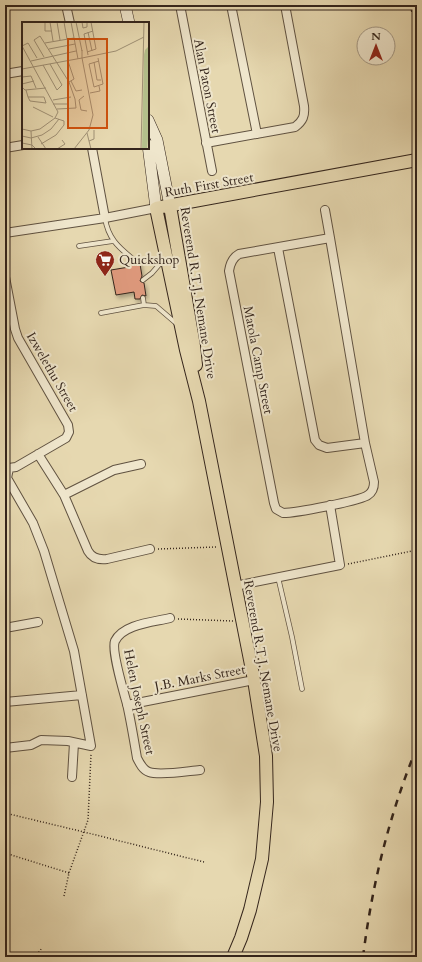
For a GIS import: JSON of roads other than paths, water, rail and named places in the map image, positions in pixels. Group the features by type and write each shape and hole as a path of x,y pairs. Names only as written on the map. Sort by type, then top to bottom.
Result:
{"main road":[{"name":"Ruth First Street","path":"156,208 417,160"},
{"name":"Reverend R.T.J. Nemane Drive","path":"170,206 194,346 199,401"},
{"name":"Reverend R.T.J. Nemane Drive","path":"156,208 181,327 199,401 254,680 266,756 266,820 262,858 255,893 241,938 232,957"}],"street":[{"path":"66,5 70,22"},
{"path":"125,5 129,22"},
{"name":"Alan Paton Street","path":"180,5 212,171"},
{"path":"231,5 257,134"},
{"path":"206,143 295,127 302,120 304,116 304,106 285,5"},
{"path":"5,74 22,71"},
{"name":"Reverend R.T.J. Nemane Drive","path":"149,122 156,140 170,206"},
{"path":"5,148 22,145"},
{"path":"92,149 105,218"},
{"name":"Reverend R.T.J. Nemane Drive","path":"149,149 156,208"},
{"name":"Ruth First Street","path":"5,233 105,218 156,208"},
{"path":"235,586 340,566 330,505 363,498 373,491 374,482 365,443 325,210"},
{"name":"Matola Camp Street","path":"330,238 237,255 232,261 229,271 276,509 283,513 330,505"},
{"path":"278,248 316,440 319,445 327,448 365,443"},
{"name":"Izwelethu Street","path":"5,277 18,338 69,427 69,432 66,438 16,467 7,467"},
{"path":"38,454 64,495 92,557 101,560 150,549"},
{"path":"64,495 114,470 141,464"},
{"path":"5,748 31,745 40,740 74,742 91,746 74,651 44,550 33,523 7,478 7,467"},
{"name":"Helen Joseph Street","path":"170,618 134,626 122,633 115,642 115,652 137,758 140,765 151,773 200,770"},
{"path":"5,628 38,622"},
{"name":"J.B. Marks Street","path":"127,704 254,680"},
{"path":"5,702 82,695"},
{"path":"72,777 74,742"}],"lane":[{"path":"105,218 107,229 113,241 120,249 133,259"},
{"path":"79,246 113,241"},
{"path":"143,280 158,267 166,256"},
{"path":"143,298 144,305"},
{"path":"101,313 144,305 153,305 160,308 181,327"},
{"path":"278,577 292,636 302,689"}],"railway":[{"path":"411,5 417,38"},
{"path":"363,957 371,903 383,850 398,798 417,747"}],"place":[{"name":"Quickshop","path":"105,277"}]}
